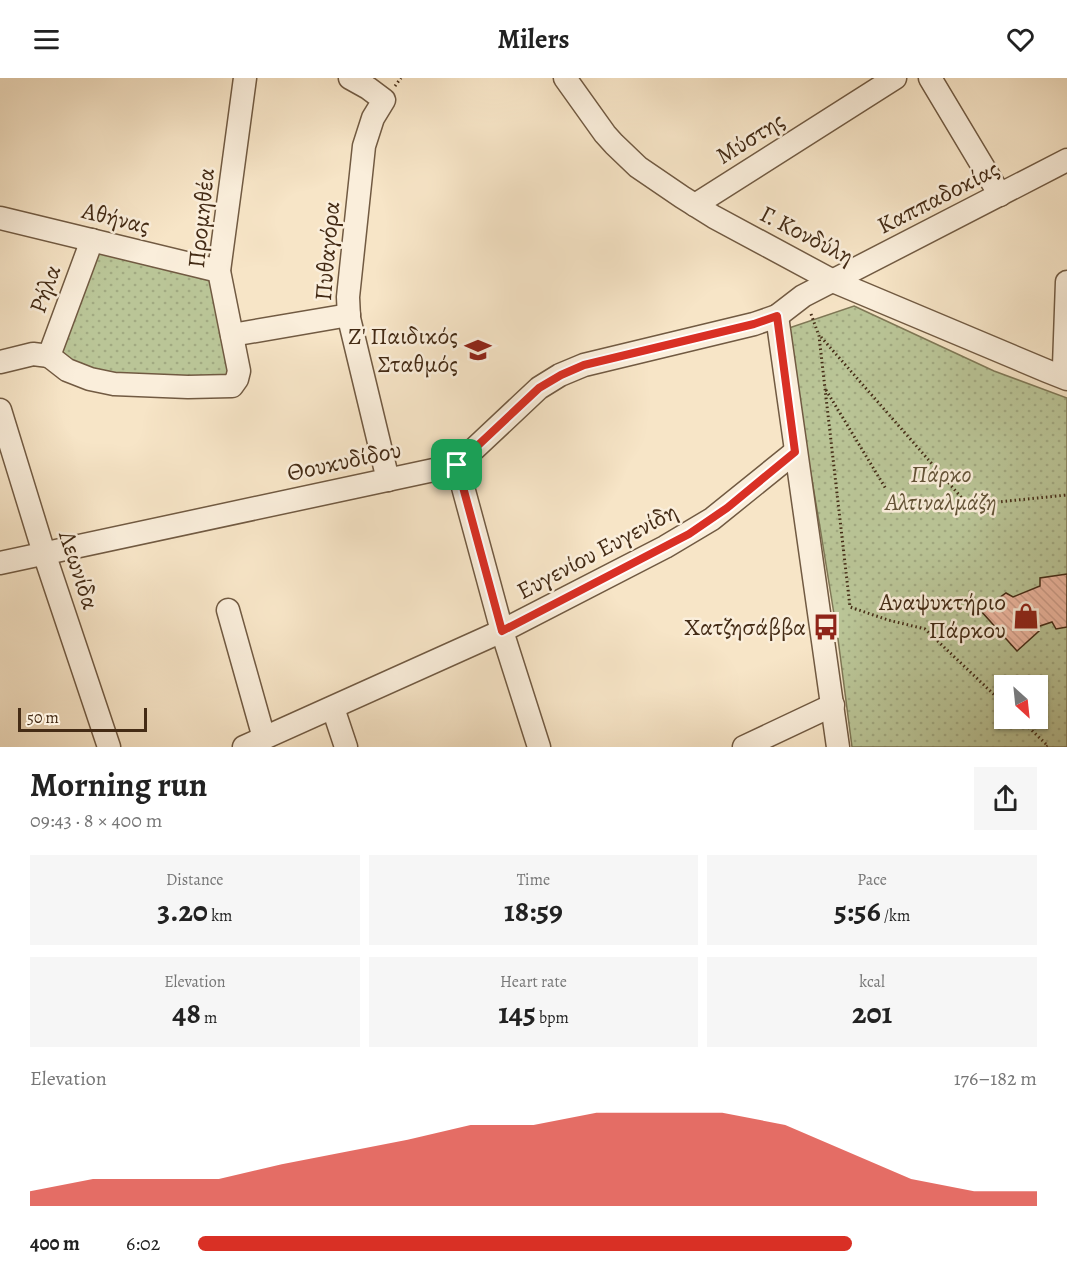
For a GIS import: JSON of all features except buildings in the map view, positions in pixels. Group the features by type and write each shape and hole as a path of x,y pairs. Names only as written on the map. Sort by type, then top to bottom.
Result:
{"street":[{"name":"Προμηθέα","path":"49,356 67,370 90,379 114,384 232,386 237,379 239,371 219,271 245,78"},
{"name":"Πυθαγόρα","path":"350,78 384,100 373,118 364,146 348,297 349,315 388,480"},
{"name":"Γ. Κονδύλη","path":"565,78 605,134 620,150 647,174 694,205 833,281 1061,371"},
{"name":"Μύστης","path":"694,205 895,78"},
{"path":"930,78 1000,195"},
{"name":"Καππαδοκίας","path":"833,281 1067,160"},
{"name":"Αθήνας","path":"0,218 219,271"},
{"name":"Ρήλα","path":"49,356 92,240"},
{"path":"539,747 502,631 457,465 539,388 561,375 584,365 754,324 777,316 803,296 833,281"},
{"path":"1061,371 1067,282"},
{"path":"232,335 349,315"},
{"path":"777,316 838,747"},
{"path":"0,362 33,354 49,356"},
{"name":"Λεωνίδα","path":"0,410 44,553 109,747"},
{"name":"Ευγενίου Ευγενίδη","path":"254,742 502,631 689,534 727,508 795,452"},
{"name":"Θουκυδίδου","path":"0,563 457,465"},
{"path":"228,610 254,742"},
{"path":"744,747 833,705"},
{"path":"333,708 346,747"}],"path":[{"path":"803,296 819,336 850,607 925,629 994,695"},
{"path":"819,336 968,505 1067,495"},
{"path":"825,389 886,489"},
{"path":"1030,729 1048,746 1045,747"}],"green space":[{"path":"92,249 214,278 231,380 98,374 53,350"},
{"name":"Πάρκο Αλτιναλμάζη","path":"854,306 994,371 1067,398 1067,747 852,747 820,527 786,329"}],"place":[{"name":"Ζ' Παιδικός Σταθμός","path":"478,350"},
{"name":"Αναψυκτήριο Πάρκου","path":"1026,616"},
{"name":"Χατζησάββα","path":"826,627"}],"route":[{"path":"777,316 795,452 727,508 689,534 502,631 457,465 539,388 561,375 584,365 754,324 777,316"}]}
